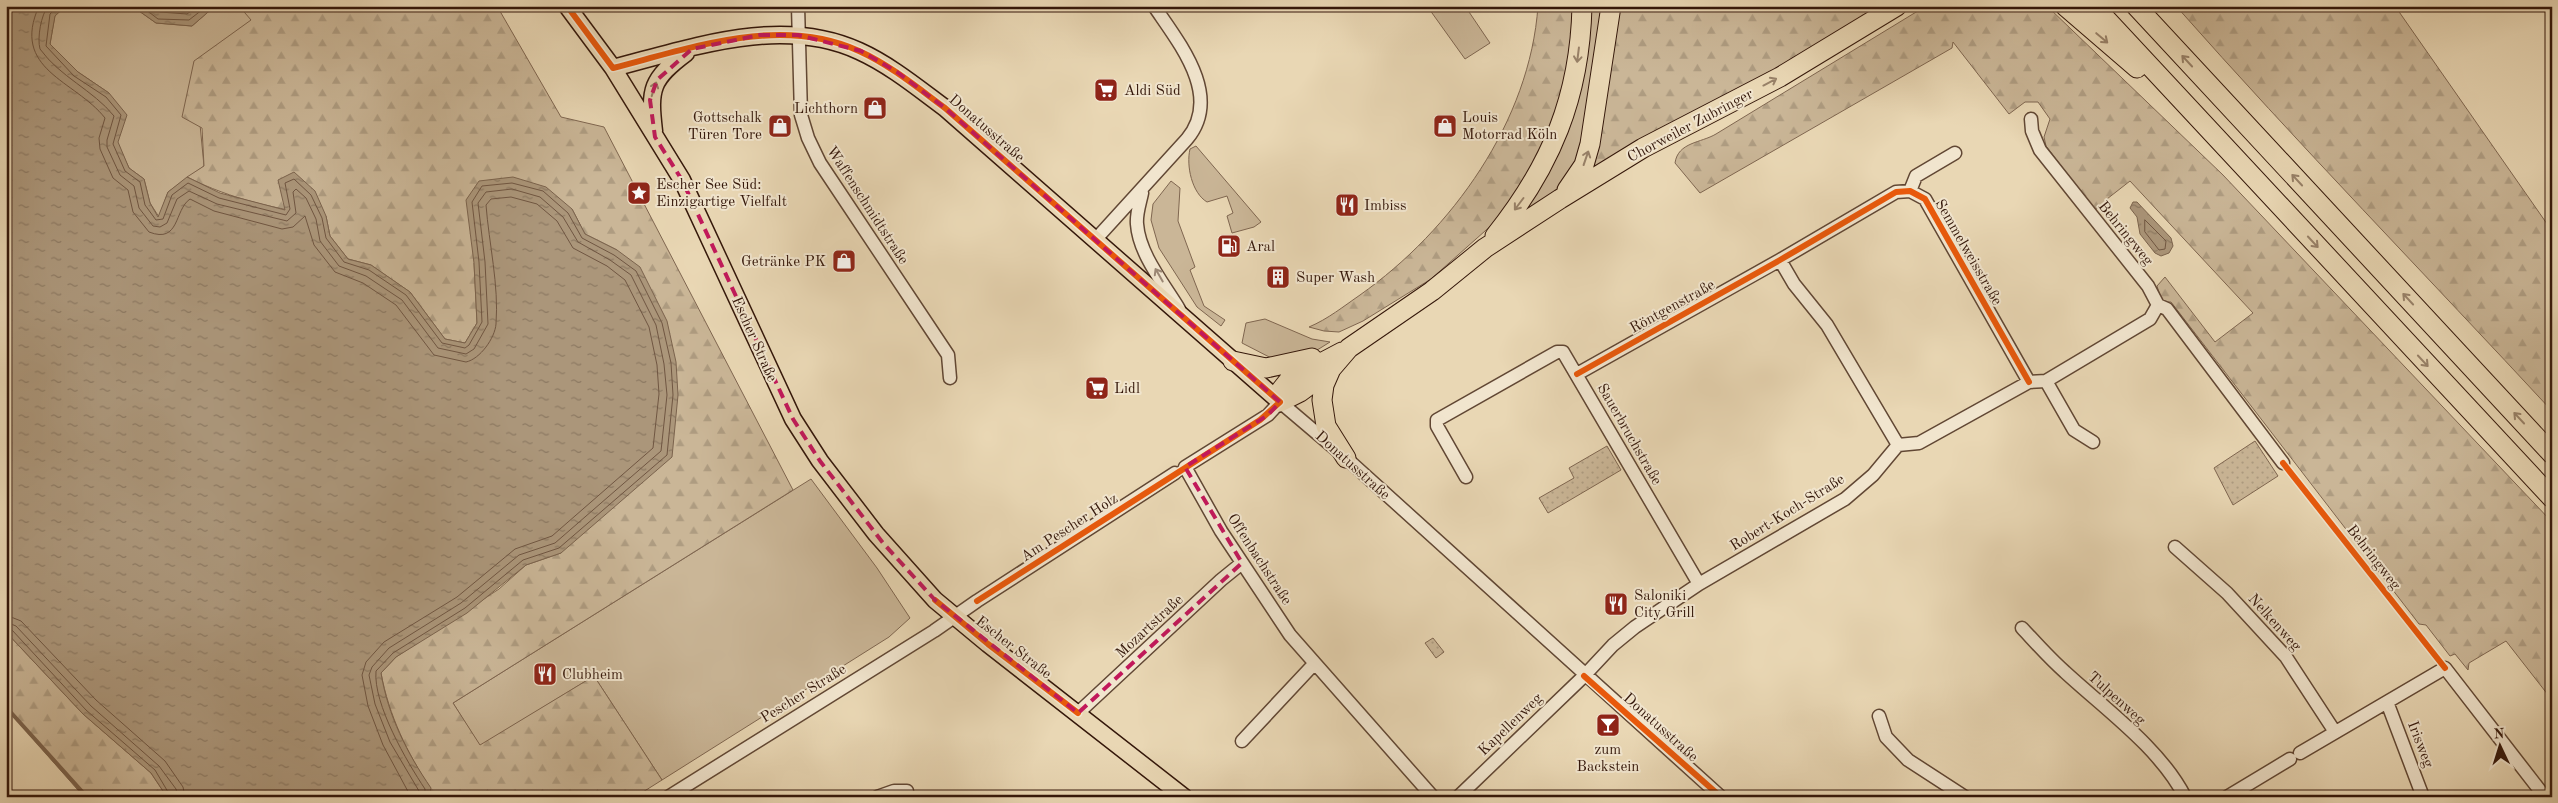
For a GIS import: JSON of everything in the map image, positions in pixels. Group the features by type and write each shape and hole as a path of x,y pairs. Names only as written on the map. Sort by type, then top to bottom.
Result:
{"highway":[{"name":"Chorweiler Zubringer","path":"1485,248 1534,181 1556,140 1574,81 1582,6"},
{"path":"1560,199 1579,173 1587,155 1611,6"},
{"name":"Chorweiler Zubringer","path":"1331,369 1349,348 1432,291 1485,248 1560,199 1644,148 1788,72 1897,6"},
{"path":"2065,6 2221,141"},
{"path":"2094,6 2552,498"},
{"path":"2136,6 2552,454"},
{"path":"1233,361 1256,367 1275,367 1349,348"},
{"path":"1280,402 1281,390 1289,380 1349,348"},
{"path":"1280,402 1300,392 1331,369"},
{"path":"1331,369 1324,386 1322,409 1326,426 1346,458"}],"main road":[{"name":"Escher Straße","path":"568,6 613,68 686,189 794,419 820,461 883,543 935,600 1184,797"},
{"name":"Donatusstraße","path":"613,68 692,48 760,35 798,35 834,42 861,51 897,72 945,108 1280,402"},
{"name":"Donatusstraße","path":"655,137 650,100 657,80 672,64 692,48"}],"street":[{"path":"798,6 798,35"},
{"path":"1096,239 1143,190 1193,132 1200,116 1199,81 1182,49 1154,6"},
{"name":"Waffenschmidtstraße","path":"798,35 801,115 808,138 820,163 948,355 950,378"},
{"name":"Behringweg","path":"2031,119 2032,131 2040,150 2148,286 2158,305 2168,309 2283,463"},
{"path":"1955,153 1916,176 1910,191 1896,192 1780,260 1794,284 1827,325 1898,445 1919,443 2029,382 2046,381 2150,319 2158,305"},
{"name":"Donatusstraße","path":"1143,190 1137,222 1143,248 1183,317"},
{"name":"Semmelweisstraße","path":"1910,191 1924,199 2029,382"},
{"name":"Röntgenstraße","path":"1577,374 1780,260"},
{"name":"Sauerbruchstraße","path":"1466,477 1437,426 1437,420 1557,352 1565,354 1700,584"},
{"path":"2046,381 2074,430 2093,442"},
{"name":"Donatusstraße","path":"1280,402 1346,458 1584,676 1721,797"},
{"name":"Am Pescher Holz","path":"954,616 1268,415 1280,402"},
{"name":"Robert-Koch-Straße","path":"1584,676 1613,645 1635,627 1700,584 1845,499 1873,475 1898,445"},
{"name":"Offenbachstraße","path":"1180,470 1290,635 1433,797"},
{"name":"Nelkenweg","path":"2175,548 2227,593 2286,657 2335,732"},
{"name":"Mozartstraße","path":"1078,713 1221,580 1242,564"},
{"name":"Pescher Straße","path":"668,797 954,616"},
{"name":"Tulpenweg","path":"2022,628 2064,671 2132,732 2166,770 2185,797"},
{"path":"1242,741 1314,664"},
{"path":"2230,796 2445,668 2545,797"},
{"name":"Kapellenweg","path":"1458,797 1584,676"},
{"name":"Irisweg","path":"2387,702 2424,797"},
{"path":"1879,716 1886,737 1908,760 1965,797"},
{"path":"877,797 894,791 907,791"}],"highlighted area":[{"path":"760,35 798,35 861,51 897,72 945,108 1280,402 1268,415 1185,467 1242,563 1078,713 935,600 883,543 820,461 793,419 682,180 655,137 650,100 657,80 692,49"}],"green space":[{"path":"66,6 132,6 156,23 192,26 215,6 239,6 252,20 194,62 204,166 168,192 159,217 150,203 144,179 129,168 117,142 109,93 78,72 50,44 55,15"},
{"path":"239,6 497,6 561,117 604,127 793,490 453,703 480,745 594,676 662,780 635,797 430,797 430,788 406,747 394,719 381,673 396,657 499,589 526,565 561,553 617,250 585,234 572,209 474,263 477,323 465,343 445,339 410,292 371,265 348,259 330,236 326,216 238,198 187,177 204,166 202,128 182,117 194,61 251,20"},
{"path":"1427,6 1465,6 1490,43 1465,59"},
{"path":"1538,6 1577,6 1575,34 1553,133 1503,215 1431,279 1363,321 1339,332 1309,327 1342,308 1394,269 1425,239 1455,205 1480,169 1502,131 1520,91 1532,49"},
{"path":"1587,6 1605,6 1581,156 1559,188 1513,220"},
{"path":"1617,6 1884,6 1808,53 1586,172"},
{"path":"1926,6 2047,6 2223,175 2552,522 2552,700 2506,641 2469,663 2468,670 2455,654 2450,656 2426,625 2419,624 2171,302 2162,302 2157,286 2165,277 2215,342 2253,313 2130,181 2095,210 2046,146 2044,137 2050,119 2038,102 2025,102 2009,114 1953,42 1952,48 1700,193 1675,163 1677,156 1685,147 1716,134"},
{"path":"2176,6 2395,6 2552,231 2552,411 2316,159"},
{"path":"1196,146 1261,222 1254,227 1232,233 1227,216 1233,213 1227,196 1207,202 1202,198 1191,178 1189,163 1190,149"},
{"path":"1171,181 1180,188 1178,221 1195,267 1190,270 1204,306 1225,320 1221,326 1197,307 1159,248 1151,220 1153,204"},
{"path":"1265,319 1312,339 1330,342 1314,352 1277,361 1242,343 1246,323"},
{"path":"2255,441 2278,476 2233,505 2214,468"},
{"path":"1607,446 1621,470 1548,513 1539,498 1574,478 1569,468"},
{"path":"811,479 877,568 910,618 889,637 662,780 594,676 480,746 453,703"},
{"path":"6,632 83,714 151,773 167,797 84,797 6,708"},
{"path":"1433,638 1444,652 1436,658 1425,643"}],"water":[{"path":"6,6 66,6 55,16 50,44 78,72 109,93 127,115 118,142 129,168 144,179 150,203 158,217 168,192 187,177 220,193 285,210 278,180 294,172 315,191 326,216 330,236 348,259 371,265 410,292 445,339 465,343 477,323 474,263 466,200 479,181 513,177 546,187 572,209 585,234 617,250 640,267 667,321 676,362 678,395 672,457 561,553 526,565 467,613 396,657 381,673 388,704 406,748 431,788 430,797 167,797 151,773 83,714 6,632"},
{"path":"132,6 215,6 192,26 156,23"},
{"path":"2133,202 2137,202 2171,238 2173,246 2169,253 2161,256 2155,253 2140,234 2137,217 2130,208"}],"waterway":[{"path":"6,707 87,797"}],"cycle path":[{"path":"567,6 613,68 705,44 767,35 799,36 829,41 859,51 882,63 945,108 1280,402 1260,420 977,601"},
{"path":"1577,374 1780,260 1896,192 1910,191 1925,199 2029,382"},
{"path":"2283,463 2445,668"},
{"path":"935,600 988,644 1078,713"},
{"path":"1584,676 1721,797"}],"place":[{"name":"Aldi Süd","path":"1106,90"},
{"name":"Lichthorn","path":"875,108"},
{"name":"Gottschalk Türen Tore","path":"780,126"},
{"name":"Louis Motorrad Köln","path":"1445,126"},
{"name":"Escher See Süd: Einzigartige Vielfalt","path":"639,193"},
{"name":"Imbiss","path":"1347,205"},
{"name":"Aral","path":"1229,246"},
{"name":"Getränke PK","path":"844,261"},
{"name":"Super Wash","path":"1278,277"},
{"name":"Lidl","path":"1097,388"},
{"name":"Saloniki City Grill","path":"1616,604"},
{"name":"Clubheim","path":"545,674"},
{"name":"zum Backstein","path":"1608,725"}]}
